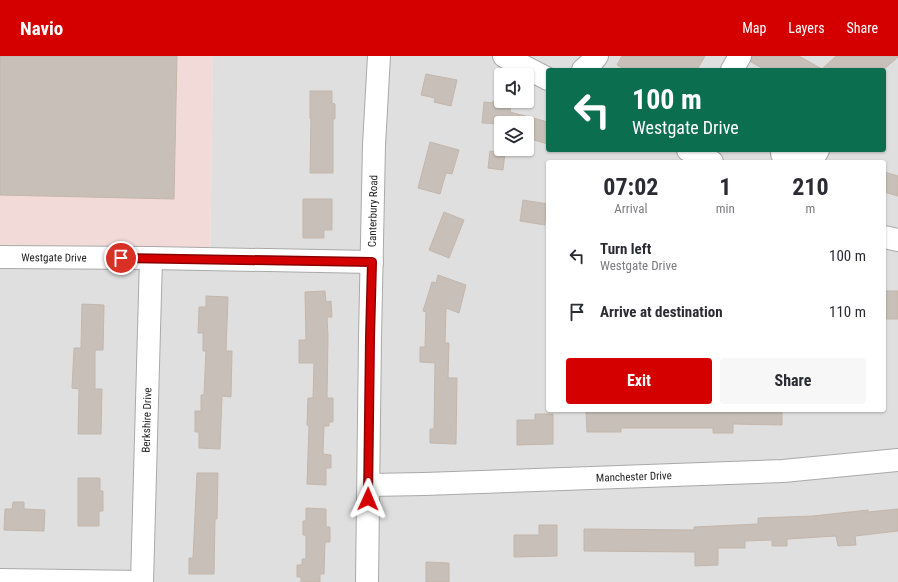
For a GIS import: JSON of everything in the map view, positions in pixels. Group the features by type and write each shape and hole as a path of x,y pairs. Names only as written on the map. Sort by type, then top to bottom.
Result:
{"street":[{"name":"Canterbury Road","path":"367,582 374,145 379,56"},
{"path":"504,56 546,78"},
{"path":"586,68 593,62 597,56"},
{"path":"733,68 740,56"},
{"path":"886,237 898,240"},
{"name":"Westgate Drive","path":"0,257 372,262"},
{"name":"Berkshire Drive","path":"141,582 151,258"},
{"name":"Manchester Drive","path":"369,485 783,472 898,460"},
{"path":"0,580 141,582"}],"shaded area":[{"path":"0,56 213,56 210,267 0,266"},
{"path":"213,56 898,56 898,582 0,582 0,266 210,267"}],"building":[{"path":"0,56 177,56 174,199 0,195"},
{"path":"622,56 705,56 698,68 622,68 617,65"},
{"path":"752,56 799,56 820,68 762,68 751,62"},
{"path":"836,56 898,57 885,68 823,68"},
{"path":"426,74 457,80 451,106 434,102 435,98 421,95"},
{"path":"310,91 332,91 332,103 335,104 335,119 333,119 333,173 310,173"},
{"path":"494,101 494,108 511,108 510,112 525,116 494,116 494,124 482,123 484,102 493,103"},
{"path":"534,118 546,121 546,143 534,140"},
{"path":"430,142 459,150 452,174 446,173 440,194 418,188"},
{"path":"490,151 494,152 494,156 505,156 503,170 488,168"},
{"path":"886,173 898,176 898,196 886,193"},
{"path":"303,199 332,199 332,230 324,230 324,238 303,238"},
{"path":"523,200 546,204 545,225 520,221"},
{"path":"444,212 464,220 449,258 429,250"},
{"path":"438,275 466,285 459,313 446,308 445,343 449,343 448,378 457,378 456,444 430,443 430,429 434,429 435,363 420,362 420,347 425,347 426,312 423,311 432,282 436,283"},
{"path":"325,291 326,302 331,301 332,317 327,317 327,398 333,398 333,422 329,422 329,426 324,426 323,454 331,455 331,468 326,468 326,485 307,484 309,426 307,425 308,398 313,398 314,363 299,363 299,340 306,340 305,292"},
{"path":"886,291 898,291 898,319 886,319"},
{"path":"206,296 228,297 226,351 232,351 231,397 222,396 220,449 199,448 199,432 195,432 195,411 201,411 201,395 204,395 206,351 203,351 203,333 198,333 199,307 206,307"},
{"path":"82,304 104,305 103,350 95,350 95,389 102,389 101,434 78,434 79,389 72,388 74,348 81,348"},
{"path":"586,412 782,412 782,425 733,424 733,433 713,433 713,428 621,428 621,432 587,432"},
{"path":"535,414 553,414 553,444 517,445 517,420 535,420"},
{"path":"197,473 218,473 214,574 189,574 189,558 193,558"},
{"path":"78,478 100,478 100,491 103,491 103,511 99,511 99,526 78,526"},
{"path":"13,502 24,502 24,509 45,510 44,531 4,530 5,509 12,509"},
{"path":"306,508 326,509 326,527 330,527 330,542 325,542 324,574 320,574 320,582 301,582 301,577 297,577 297,565 302,565 302,559 306,559 306,535 303,535 303,521 306,521"},
{"path":"898,509 898,531 855,536 856,545 838,546 836,536 787,539 787,546 772,546 772,540 745,541 745,548 718,548 718,565 695,566 695,552 584,551 584,529 694,530 694,527 758,524 758,518 813,516 868,510 868,512"},
{"path":"539,525 557,525 557,556 514,557 514,535 539,535"},
{"path":"426,562 449,563 449,582 426,582"}],"route":[{"path":"121,258 372,262 368,499"}]}
